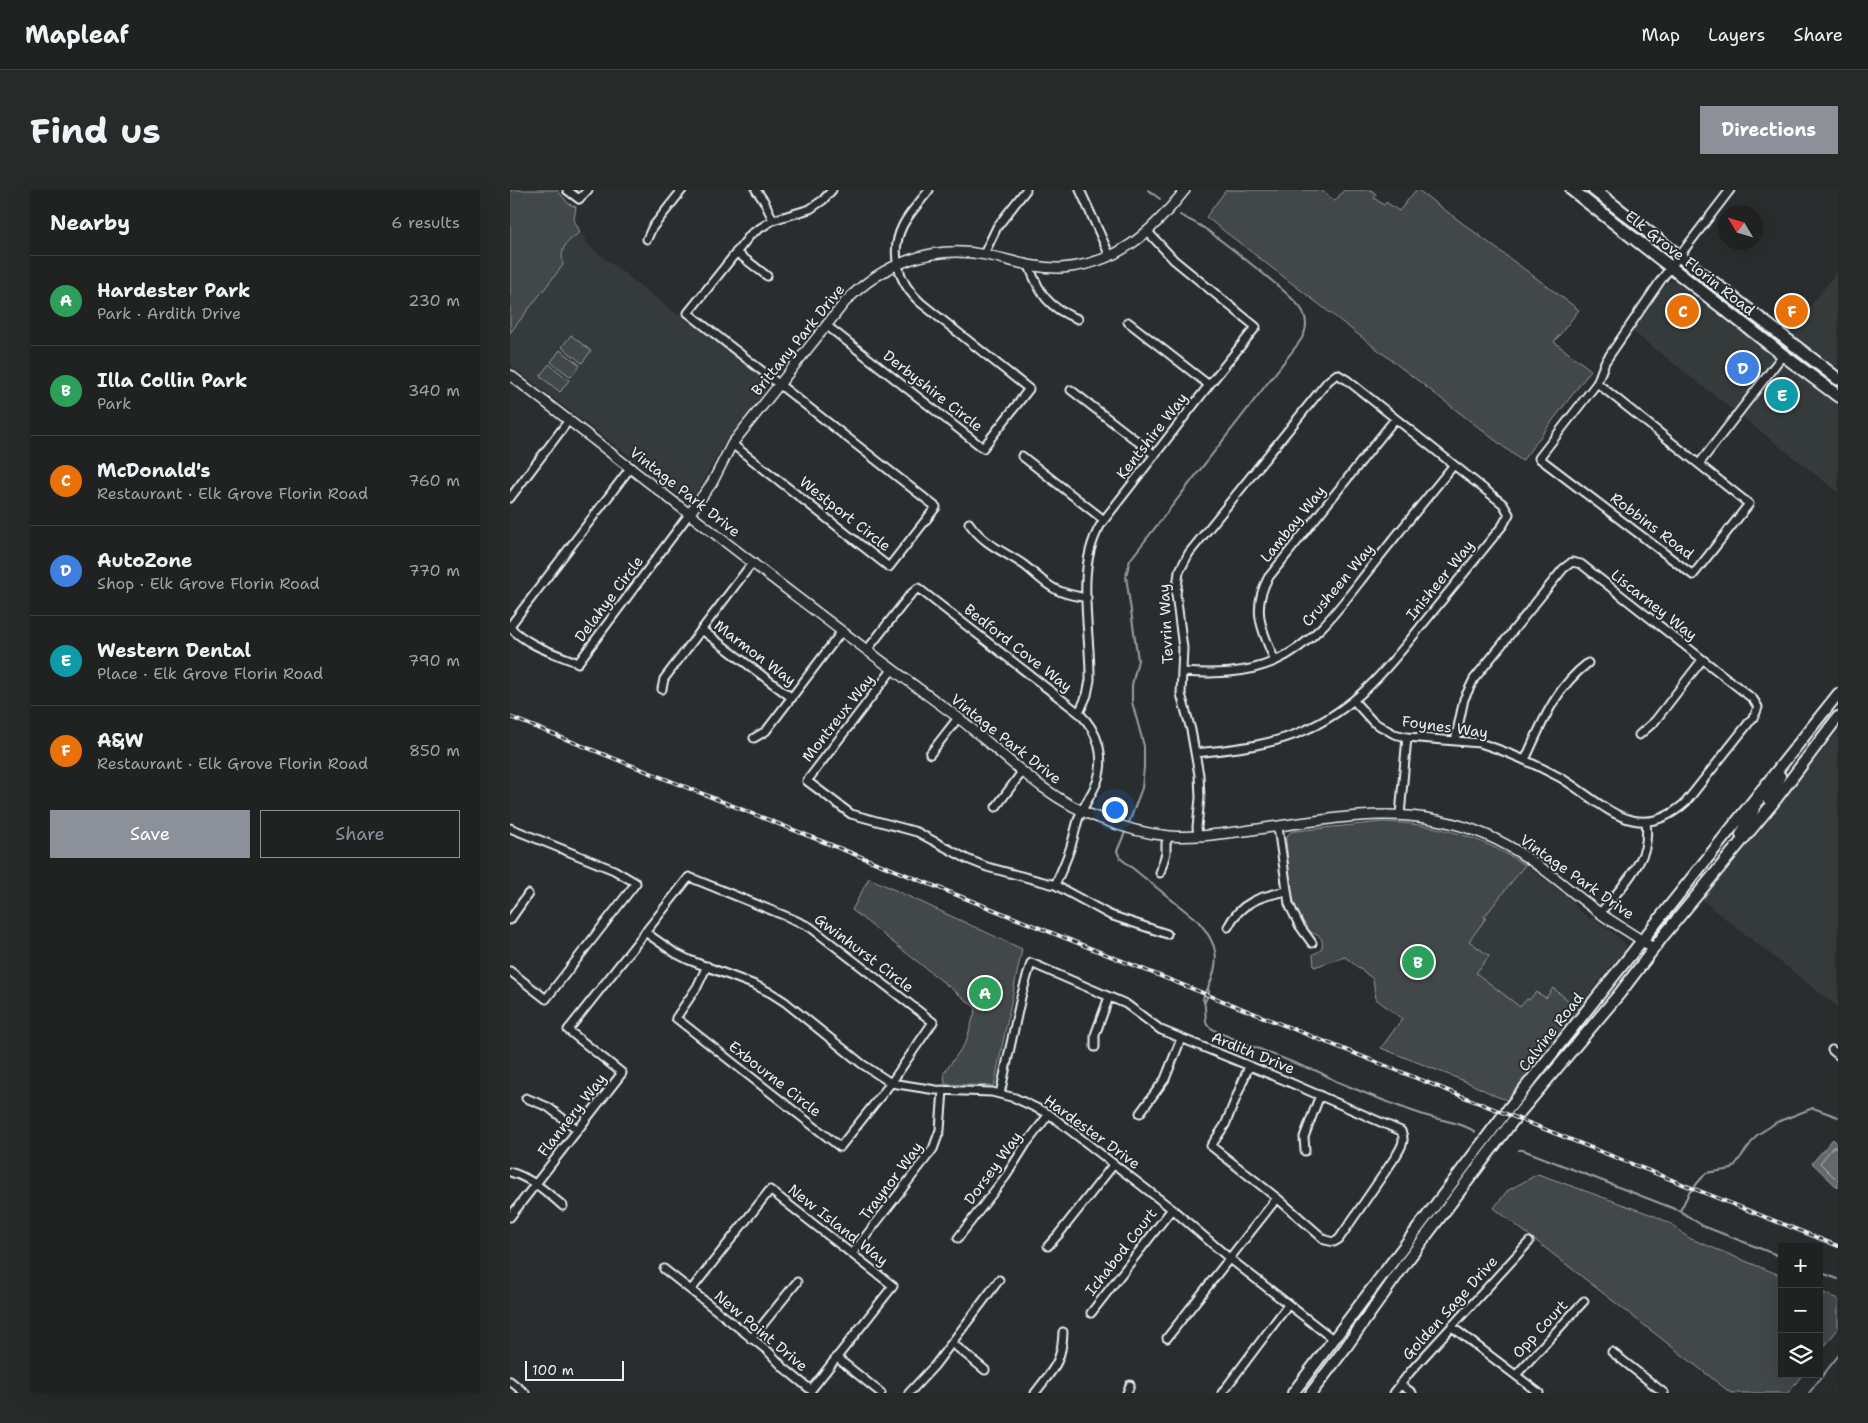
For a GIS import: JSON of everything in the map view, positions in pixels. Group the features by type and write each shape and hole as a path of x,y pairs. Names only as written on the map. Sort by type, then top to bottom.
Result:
{"main road":[{"name":"Elk Grove Florin Road","path":"1572,190 1838,396"},
{"name":"Elk Grove Florin Road","path":"1594,190 1838,379"},
{"name":"Calvine Road","path":"1293,1393 1505,1113 1838,694"},
{"name":"Calvine Road","path":"1312,1393 1407,1261 1510,1124 1591,1029 1773,803 1838,717"},
{"path":"1773,803 1768,799 1769,792 1781,776 1788,756"},
{"path":"1737,846 1742,830 1760,799 1758,795"}],"street":[{"path":"566,190 579,199 588,190"},
{"path":"647,239 652,228 682,190"},
{"path":"756,190 764,200 773,220"},
{"path":"779,384 688,313 751,234 773,220 810,209 823,200 832,190"},
{"path":"898,264 898,241 902,226 930,190"},
{"path":"984,254 997,227 1026,190"},
{"path":"1080,190 1110,256"},
{"name":"Brittany Park Drive","path":"690,514 712,483 732,444 779,384 856,291 881,272 898,264 934,253 964,252 984,254 1029,266 1061,268 1092,262 1110,256 1131,245 1148,232 1185,190"},
{"name":"Robbins Road","path":"1597,383 1749,504 1693,575 1539,458 1597,383 1605,362 1671,266 1730,190"},
{"name":"Kentshire Way","path":"1079,713 1087,695 1090,680 1086,569 1088,554 1096,533 1208,385 1256,327 1174,260 1148,232"},
{"path":"736,252 766,276"},
{"name":"Derbyshire Circle","path":"826,325 983,448 1029,389 916,298 903,280 898,264"},
{"path":"1029,266 1038,288 1047,301 1059,310 1078,319"},
{"path":"1128,322 1208,385"},
{"path":"1699,464 1783,355"},
{"name":"Inisheer Way","path":"1196,754 1251,746 1289,737 1324,720 1354,701 1382,674 1503,525 1509,514 1503,504 1337,374"},
{"name":"Tevrin Way","path":"1198,836 1200,798 1196,754 1181,694 1184,648 1176,586 1179,572 1184,558 1322,388 1337,374"},
{"name":"Vintage Park Drive","path":"510,375 892,670 958,718 1022,772 1048,791 1082,811 1118,825 1169,836 1198,836 1360,816 1400,815 1452,823 1500,842 1529,859 1600,913 1654,949"},
{"name":"Westport Circle","path":"732,444 889,566 901,552 936,507 779,384"},
{"path":"1071,390 1155,455"},
{"name":"Lambay Way","path":"1275,661 1260,621 1259,606 1264,585 1395,419"},
{"path":"510,498 569,420"},
{"path":"1022,456 1104,520"},
{"name":"Crusheen Way","path":"1182,672 1216,674 1238,672 1275,661 1301,646 1324,625 1453,466"},
{"name":"Delahye Circle","path":"631,467 510,627 520,637 533,645 578,663 690,514"},
{"path":"969,523 978,534 997,549 1022,563 1050,586 1063,593 1087,598"},
{"name":"Marmon Way","path":"753,562 702,630 792,698 842,631"},
{"name":"Liscarney Way","path":"1455,741 1464,699 1474,679 1563,569 1572,562 1581,564 1753,699 1758,707 1755,715 1686,802 1674,812 1664,817 1646,821"},
{"name":"Bedford Cove Way","path":"867,650 918,588 1079,713 1093,730 1099,744 1101,759 1097,781 1082,811 1055,885"},
{"path":"662,689 664,680 702,630"},
{"path":"1639,735 1655,721 1702,660"},
{"path":"1525,760 1552,702 1568,681 1588,663"},
{"name":"Montreux Way","path":"892,670 807,781 851,814 917,832 967,859 987,867 1055,885"},
{"path":"754,738 766,731 792,698"},
{"name":"Foynes Way","path":"1354,701 1373,722 1394,734 1407,737 1480,743 1525,760 1567,782 1609,812 1630,820 1646,821"},
{"path":"930,754 958,718"},
{"path":"1400,815 1407,737"},
{"path":"996,807 1022,772"},
{"path":"1600,913 1642,857 1646,843 1646,821"},
{"path":"1278,827 1290,904 1299,925 1312,943"},
{"path":"510,828 614,870 636,883 546,1000 510,971"},
{"path":"1160,873 1169,836"},
{"name":"Gwinhurst Circle","path":"645,932 689,877 788,917 810,928 933,1022 891,1083"},
{"path":"1055,885 1110,915 1167,934"},
{"path":"1228,927 1235,916 1252,901 1287,891"},
{"path":"510,920 528,894"},
{"name":"Hardester Drive","path":"645,932 675,953 771,993 785,1002 862,1064 891,1083 943,1090 976,1090 1000,1094 1031,1104 1049,1114 1172,1209 1229,1258 1334,1340"},
{"name":"Flannery Way","path":"510,1217 622,1073 568,1030 645,932"},
{"name":"Ardith Drive","path":"1000,1094 1021,997 1031,963 1126,1004 1161,1030 1320,1095 1402,1131 1404,1142 1396,1156 1339,1239 1334,1242 1325,1240 1277,1198"},
{"name":"Exbourne Circle","path":"707,966 694,993 676,1018 840,1147 891,1083"},
{"path":"1095,1047 1095,1035 1109,997"},
{"path":"1140,1113 1165,1080 1181,1039"},
{"path":"1832,1050 1838,1055"},
{"path":"1167,1338 1277,1198 1211,1146 1225,1125 1249,1066"},
{"name":"Traynor Way","path":"852,1254 932,1150 940,1130 943,1090"},
{"path":"1305,1151 1304,1138 1320,1095"},
{"path":"526,1098 548,1107 578,1130"},
{"name":"Dorsey Way","path":"958,1238 1006,1176 1026,1144 1049,1114"},
{"path":"1048,1246 1114,1164"},
{"path":"510,1172 536,1184 563,1206"},
{"name":"New Island Way","path":"691,1290 770,1190 893,1286 836,1357"},
{"name":"Ichabod Court","path":"1091,1313 1172,1209"},
{"name":"Golden Sage Drive","path":"1394,1393 1400,1384 1529,1242"},
{"name":"New Point Drive","path":"664,1269 768,1351 784,1368 810,1390 836,1357"},
{"path":"909,1393 952,1343 999,1280"},
{"path":"752,1339 797,1282"},
{"name":"Opp Court","path":"1516,1375 1584,1302"},
{"path":"1222,1393 1288,1305"},
{"path":"1452,1327 1539,1393"},
{"path":"1035,1393 1059,1360 1063,1332"},
{"path":"952,1343 985,1370"},
{"path":"1612,1352 1664,1393"},
{"path":"836,1357 881,1393"},
{"path":"510,1381 525,1393"},
{"path":"1400,1384 1412,1393"},
{"path":"1127,1393 1130,1385"}],"shaded area":[{"path":"510,190 557,190 569,204 576,207 574,220 580,232 565,245 562,253 563,265 510,333"},
{"path":"1226,190 1321,190 1335,201 1344,190 1371,190 1376,194 1374,198 1384,205 1386,202 1399,211 1418,190 1579,310 1554,342 1591,370 1522,461 1206,217"},
{"path":"580,232 590,247 678,315 682,314 686,321 698,326 768,383 766,390 723,445 700,487 691,498 683,497 510,365 510,333 563,265 562,256 565,243"},
{"path":"1838,270 1838,368 1791,332"},
{"path":"1671,281 1677,282 1838,405 1838,492 1632,331 1663,286"},
{"path":"571,335 591,351 582,363 562,347"},
{"path":"560,350 580,365 571,377 551,362"},
{"path":"549,364 569,380 560,392 540,376"},
{"path":"1838,731 1838,1007 1704,902 1703,899 1745,847 1759,833 1795,781 1817,758"},
{"path":"1382,822 1420,825 1456,833 1491,846 1525,865 1484,917 1486,918 1469,941 1489,956 1476,973 1520,1007 1536,992 1546,998 1553,988 1580,1010 1508,1100 1381,1048 1402,1019 1376,999 1373,979 1345,957 1314,967 1313,954 1321,950 1322,941 1319,936 1307,928 1297,911 1290,881 1286,841 1288,835 1295,831"},
{"path":"1525,865 1572,900 1576,908 1589,918 1595,919 1623,941 1626,946 1625,953 1610,967 1588,995 1580,1010 1553,989 1546,999 1537,992 1520,1007 1476,973 1468,941 1484,917"},
{"path":"869,878 1022,949 994,1086 945,1084 944,1073 966,1042 976,1008 852,910"},
{"path":"1538,1174 1655,1216 1671,1224 1689,1238 1778,1274 1778,1378 1800,1378 1788,1393 1731,1393 1494,1208 1507,1191"},
{"path":"1823,1293 1838,1299 1838,1329 1823,1348"}],"water":[{"path":"1833,1139 1838,1144 1838,1188 1812,1163"}],"waterway":[{"path":"1148,190 1160,199"},
{"path":"1128,825 1142,788 1144,767 1144,746 1132,702 1132,685 1138,660 1126,576 1130,560 1298,344 1305,333 1306,325 1303,312 1288,295 1207,230 1180,215"},
{"path":"1126,830 1117,851 1120,858 1198,921 1210,937 1216,961 1212,978 1203,999 1207,1025 1217,1032 1315,1070 1379,1099 1463,1126 1475,1132"},
{"path":"1205,1002 1209,992 1208,988"},
{"path":"1778,1255 1703,1226 1680,1211 1689,1193 1706,1173 1732,1169 1757,1135 1777,1122 1813,1108 1838,1117"},
{"path":"1519,1150 1680,1211"},
{"path":"1823,1273 1838,1279"},
{"path":"1809,1393 1838,1356"}],"railway":[{"path":"510,717 1838,1246"}],"place":[{"name":"McDonald's","path":"1683,311"},
{"name":"A&W","path":"1792,311"},
{"name":"AutoZone","path":"1743,368"},
{"name":"Western Dental","path":"1782,395"},
{"name":"Illa Collin Park","path":"1418,962"},
{"name":"Hardester Park","path":"985,993"}]}
